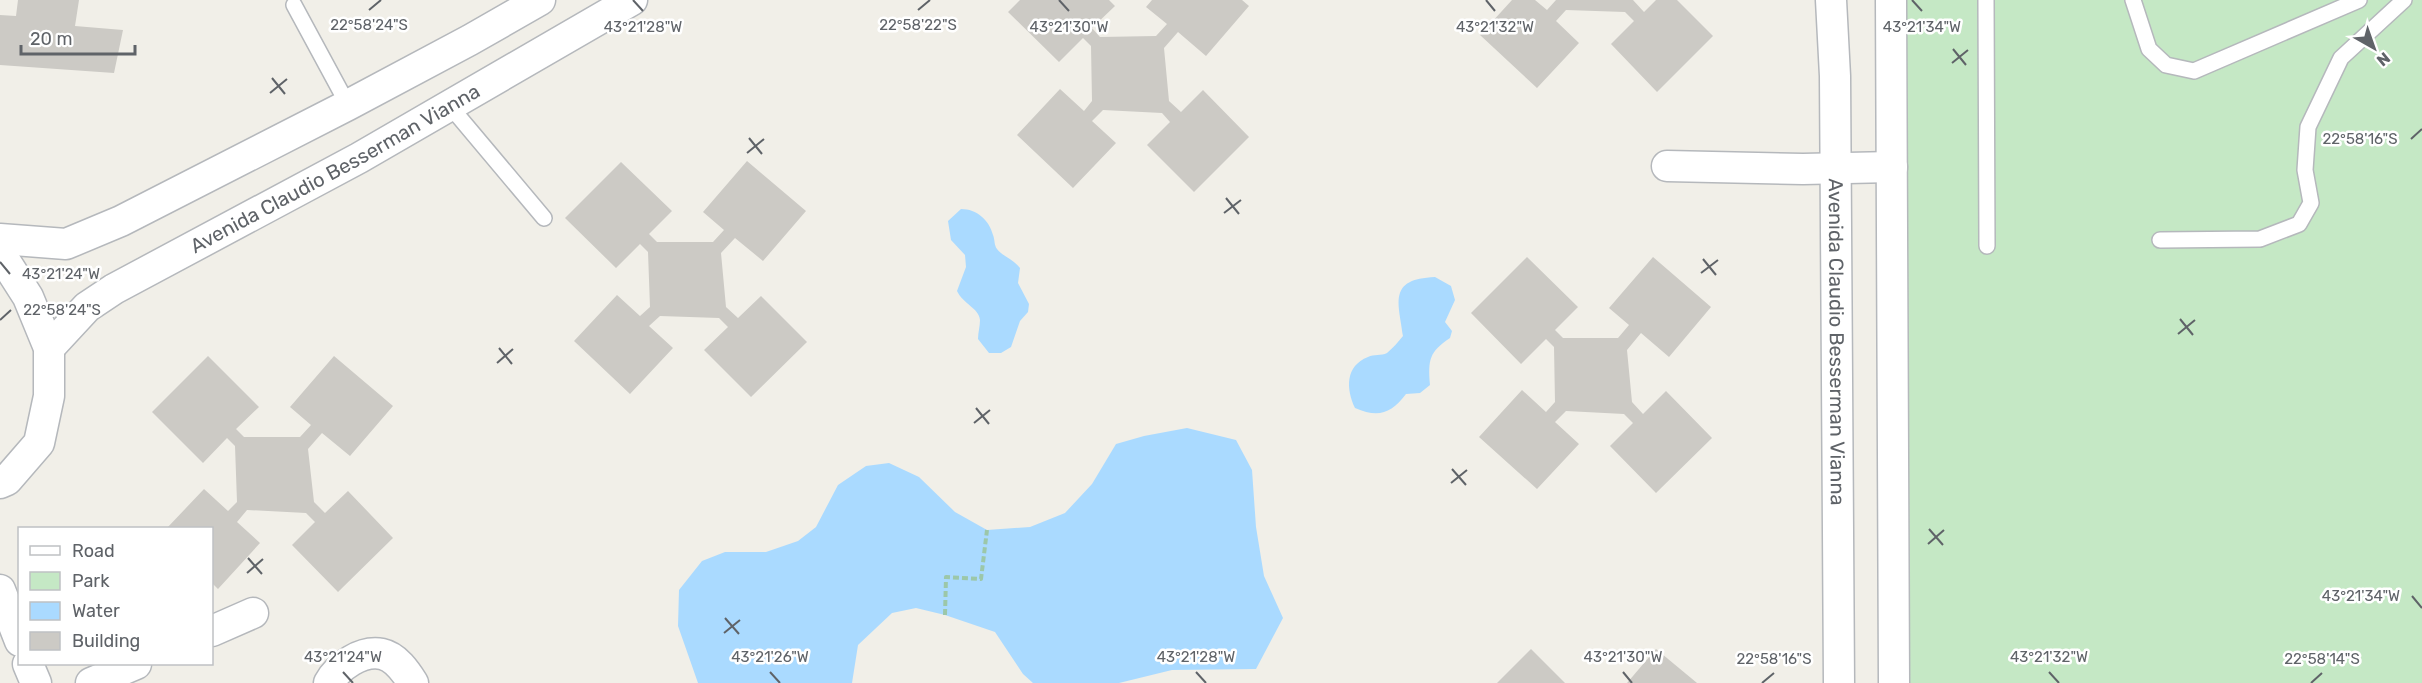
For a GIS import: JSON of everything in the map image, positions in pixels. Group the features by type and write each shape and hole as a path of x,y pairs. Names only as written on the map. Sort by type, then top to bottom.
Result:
{"street":[{"path":"0,239 66,244 121,221 348,105 540,0"},
{"name":"Avenida Claudio Besserman Vianna","path":"49,348 87,307 114,289 359,158 632,0"},
{"name":"Avenida Claudio Besserman Vianna","path":"1831,0 1835,76 1839,683"},
{"path":"1891,0 1894,683"},
{"path":"470,40 494,79"},
{"path":"1667,166 1836,169 1892,167"},
{"path":"0,254 28,297 49,348 49,396 39,443 7,480 0,483"},
{"path":"0,590 18,635"},
{"path":"213,631 253,613"},
{"path":"329,683 355,657 382,654 402,666 413,683"},
{"path":"29,665 36,683"},
{"path":"91,683 132,665"}],"lane":[{"path":"1986,0 1987,246"},
{"path":"2133,0 2148,49 2166,65 2194,71 2359,0"},
{"path":"2160,240 2260,239 2299,224 2311,202 2305,170 2308,127 2341,58 2404,0"},
{"path":"294,5 348,105"},
{"path":"449,105 544,218"}],"path":[{"path":"945,615 946,577 981,579 987,530"}],"green space":[{"path":"1901,0 2422,0 2422,683 1901,683"}],"water":[{"path":"961,209 977,213 985,220 994,237 997,249 1020,268 1018,283 1029,304 1028,312 1020,321 1011,347 1001,353 989,353 978,339 979,316 957,291 966,267 965,255 951,240 948,221"},
{"path":"1435,277 1451,286 1455,300 1445,322 1452,331 1450,338 1431,357 1430,385 1420,393 1406,394 1395,406 1384,412 1371,413 1355,408 1349,386 1351,372 1360,361 1387,353 1403,336 1399,303 1403,288 1409,282"},
{"path":"1187,428 1236,440 1252,470 1256,527 1264,576 1283,618 1256,669 1172,670 1119,683 1033,683 1023,674 995,632 916,608 892,613 858,645 852,683 698,683 678,626 679,590 702,561 725,552 766,552 798,541 816,527 838,485 866,466 889,463 919,477 955,512 987,530 1030,527 1065,513 1092,484 1116,444"}],"building":[{"path":"18,0 79,0 75,26 123,30 114,73 0,65 0,15 16,16"},
{"path":"1020,0 1109,0 1115,6 1092,28 1100,37 1156,36 1167,24 1146,7 1152,0 1242,0 1249,6 1206,56 1178,32 1164,48 1169,101 1181,112 1203,90 1249,137 1194,192 1147,145 1170,122 1162,113 1103,110 1092,121 1116,143 1073,188 1017,135 1060,89 1084,111 1092,101 1091,46 1083,38 1059,62 1008,12"},
{"path":"1512,0 1535,0 1547,10 1556,0 1633,0 1644,12 1656,0 1677,0 1713,36 1657,92 1611,44 1634,21 1625,12 1566,10 1556,21 1579,43 1537,88 1480,35"},
{"path":"747,161 806,211 763,261 735,238 721,253 726,307 738,318 761,296 807,342 751,397 704,350 728,327 719,318 660,316 649,326 673,348 630,394 574,341 617,295 640,316 650,307 648,252 640,244 616,268 565,218 621,162 672,211 649,234 657,242 713,242 724,230 703,212"},
{"path":"1527,257 1578,307 1555,330 1563,338 1618,338 1629,325 1609,308 1653,257 1711,307 1669,357 1641,333 1627,350 1632,402 1643,414 1666,391 1712,438 1656,493 1610,446 1633,423 1624,414 1566,411 1555,422 1579,444 1537,489 1479,437 1522,390 1546,412 1555,402 1554,347 1546,339 1521,364 1471,313"},
{"path":"208,356 259,407 236,429 244,437 300,437 311,425 290,407 334,356 393,406 350,456 322,433 308,449 314,502 325,513 348,491 393,538 338,592 292,545 315,522 306,513 247,510 237,522 260,543 218,589 213,584 213,527 168,527 204,489 228,511 237,502 235,446 227,438 203,463 152,412"},
{"path":"1531,649 1565,683 1497,683"},
{"path":"1656,649 1697,683 1627,683"}]}
